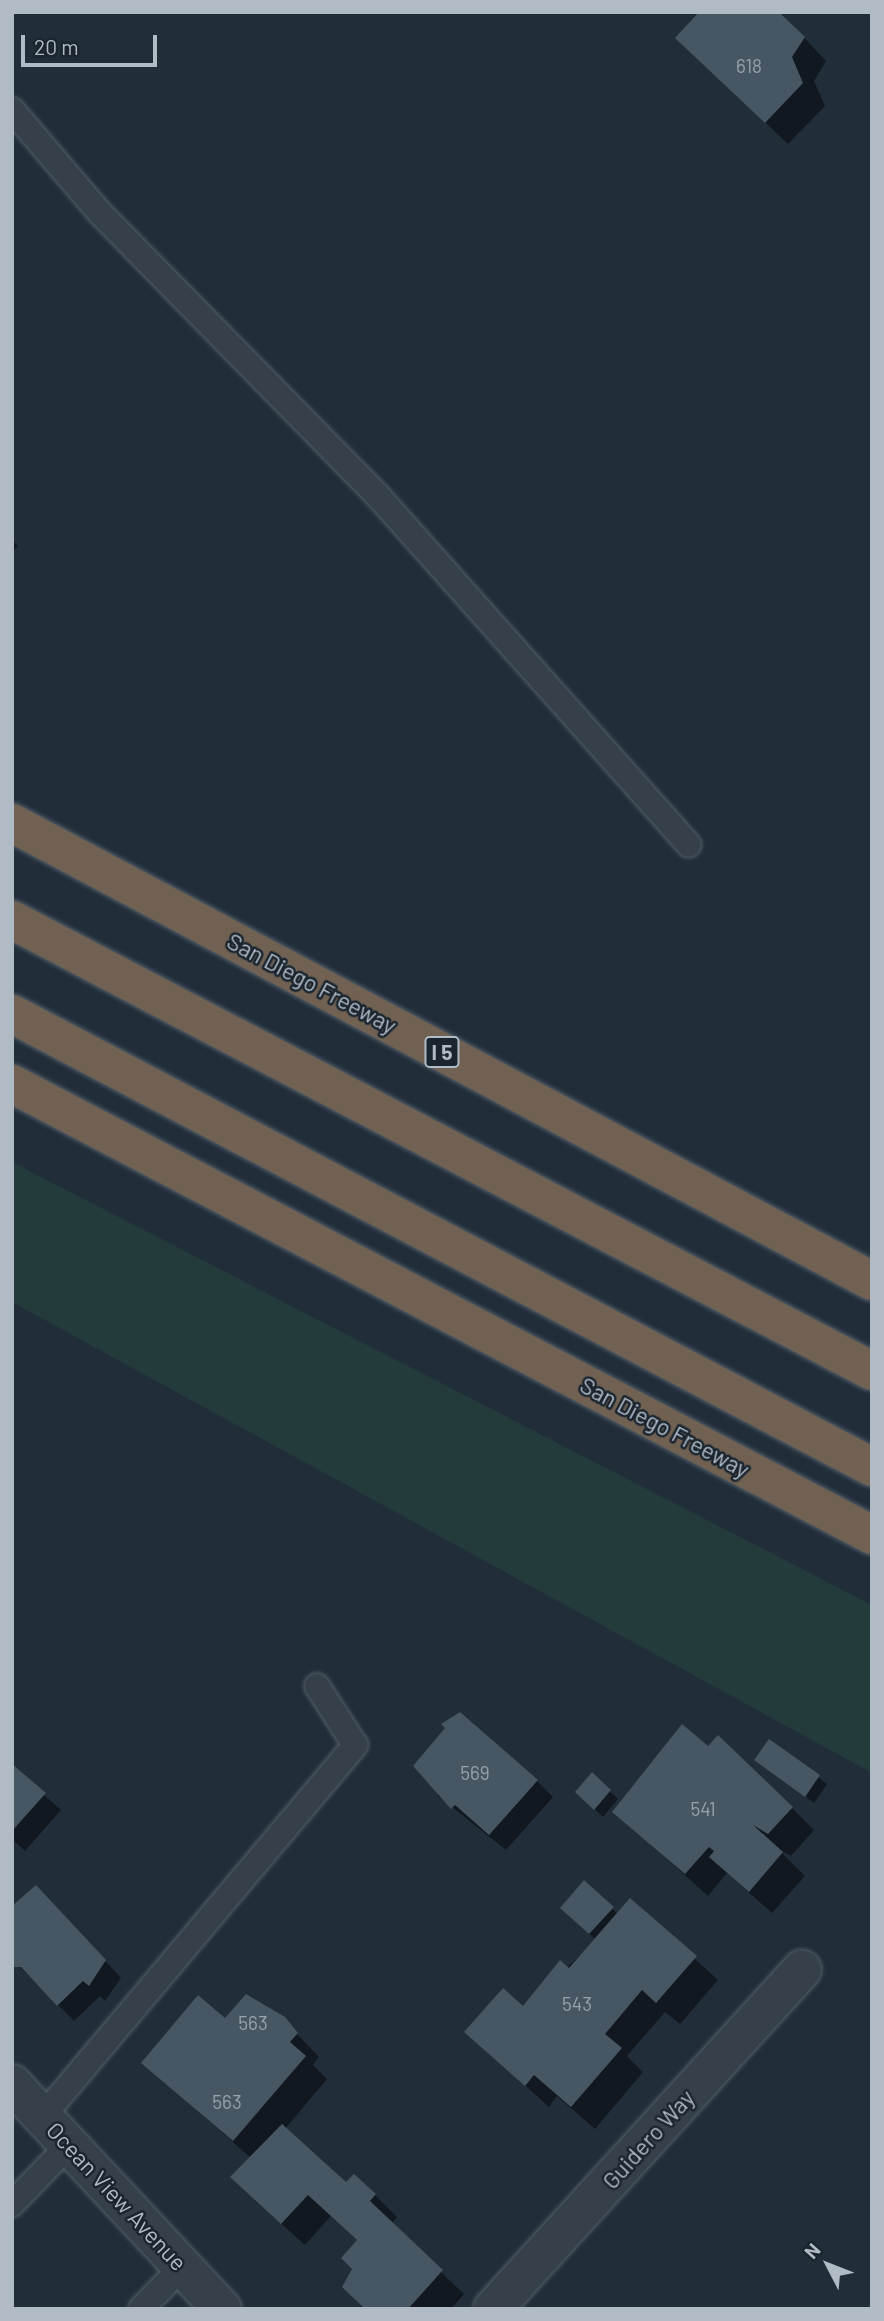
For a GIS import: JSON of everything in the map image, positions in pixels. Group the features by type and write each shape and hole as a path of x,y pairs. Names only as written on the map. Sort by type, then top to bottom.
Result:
{"highway":[{"name":"San Diego Freeway","path":"12,823 872,1281"},
{"path":"12,920 872,1371"},
{"path":"12,1014 872,1467"},
{"name":"San Diego Freeway","path":"12,1084 872,1535"}],"street":[{"name":"Guidero Way","path":"493,2309 802,1969"},
{"name":"Ocean View Avenue","path":"12,2084 222,2309"}],"lane":[{"path":"12,110 100,212 378,496 689,845"},
{"path":"43,2116 355,1745 317,1686"},
{"path":"12,2204 69,2145"},
{"path":"141,2309 183,2266"}],"green space":[{"path":"12,1162 872,1605 872,1773 12,1302"}],"building":[{"path":"699,12 779,12 805,37 792,57 803,83 765,123 675,38"},
{"path":"460,1712 538,1780 489,1835 455,1805 451,1809 413,1766 445,1728 441,1724"},
{"path":"682,1724 708,1746 718,1735 793,1807 768,1834 753,1825 783,1852 749,1892 709,1857 714,1851 709,1847 685,1874 612,1812"},
{"path":"769,1739 820,1775 805,1797 754,1760"},
{"path":"12,1764 46,1793 12,1831"},
{"path":"592,1772 611,1790 594,1810 575,1792"},
{"path":"584,1880 614,1907 589,1934 560,1908"},
{"path":"36,1885 106,1960 89,1986 83,1981 57,2006 21,1967 12,1967 12,1906"},
{"path":"630,1898 697,1956 656,2003 642,1990 605,2034 622,2048 571,2107 534,2075 525,2086 464,2032 503,1988 523,2006 560,1960 569,1968"},
{"path":"246,1994 285,2017 298,2033 290,2042 306,2056 233,2141 141,2063 198,1995 225,2018"},
{"path":"282,2124 346,2182 354,2174 376,2194 370,2201 443,2270 408,2309 365,2309 342,2287 352,2269 341,2258 357,2240 308,2195 281,2224 230,2177"}]}
